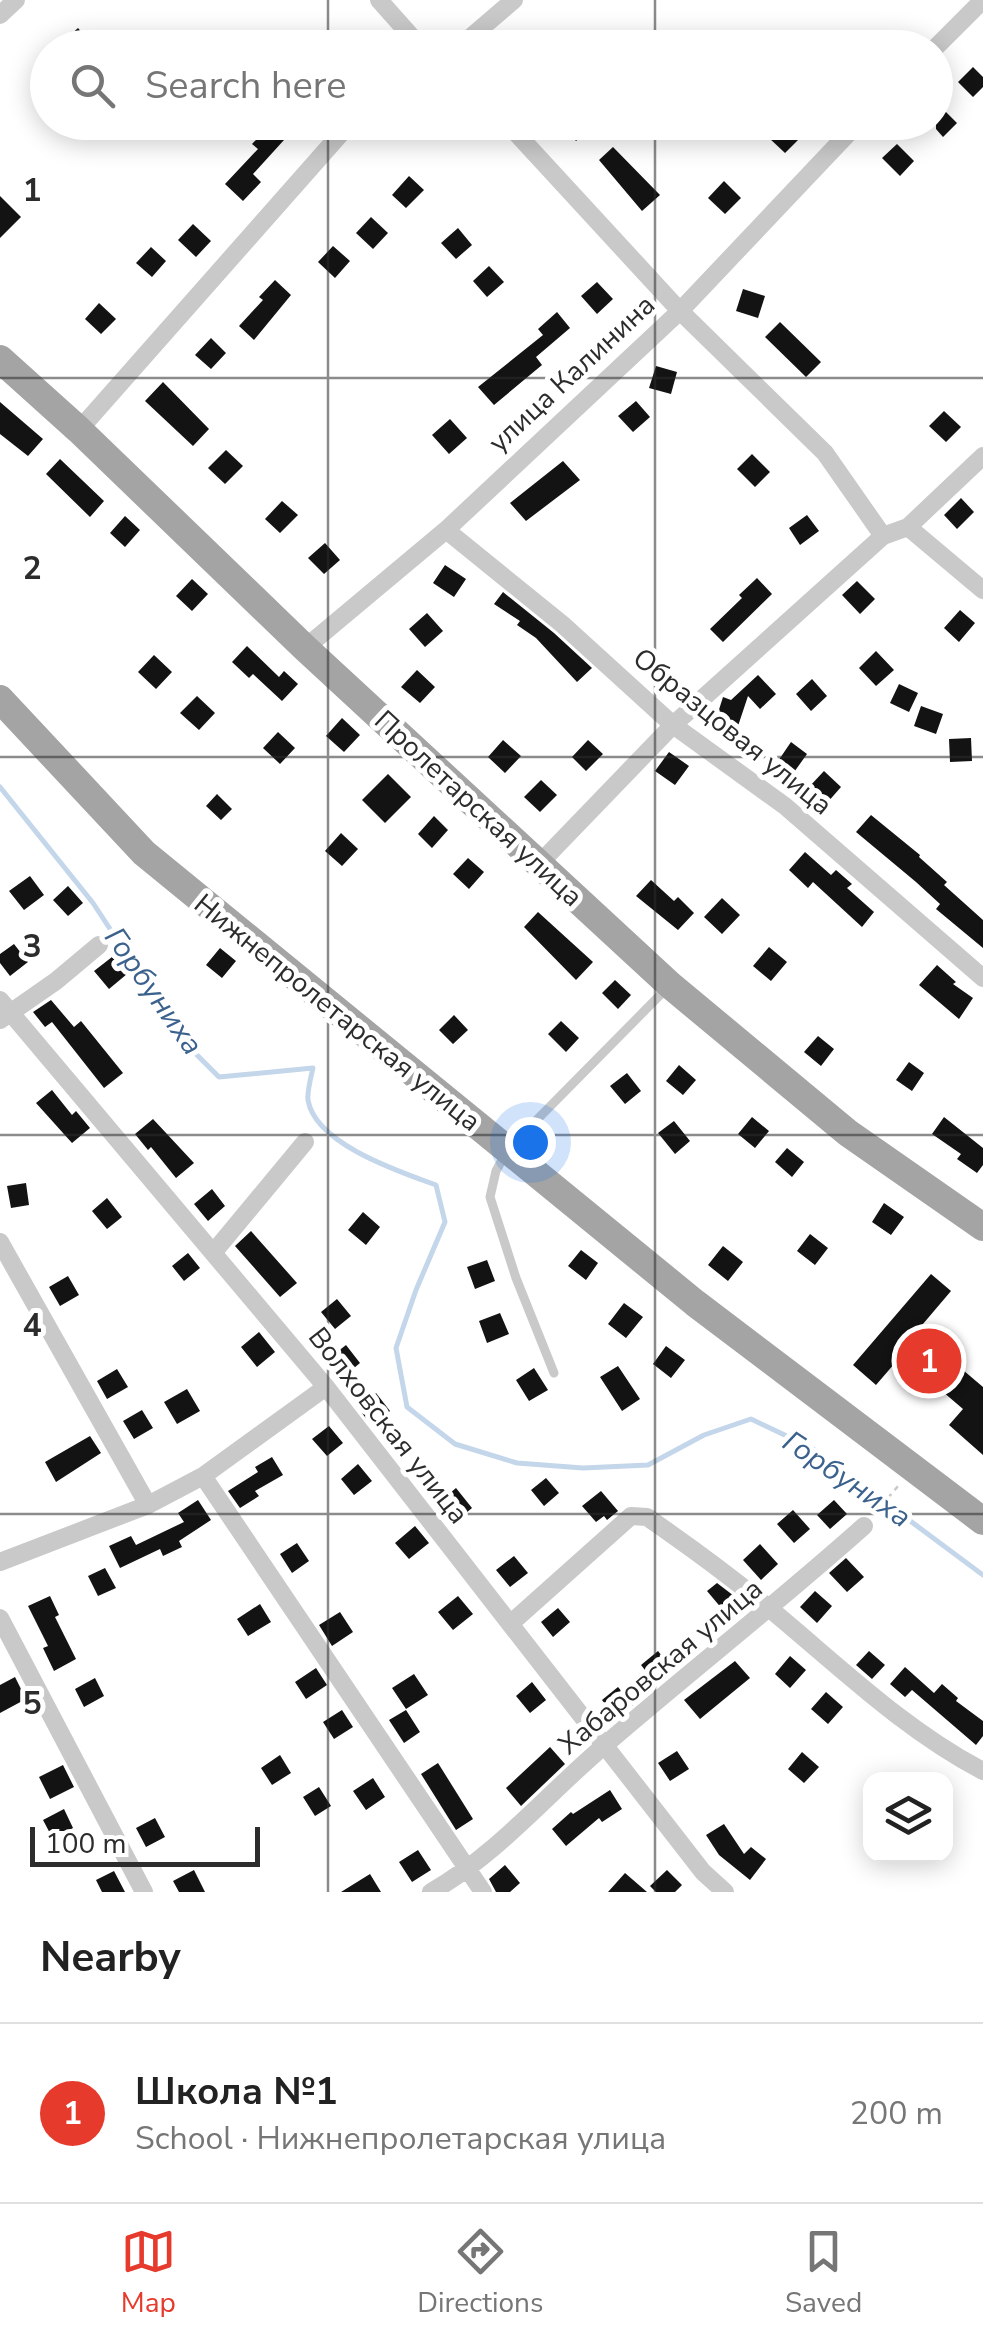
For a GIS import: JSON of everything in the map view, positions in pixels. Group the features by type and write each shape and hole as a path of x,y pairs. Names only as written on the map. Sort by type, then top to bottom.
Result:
{"main road":[{"name":"Пролетарская улица","path":"0,359 670,985 848,1133 983,1227"},
{"name":"Нижнепролетарская улица","path":"0,698 144,854 695,1302 983,1522"}],"street":[{"path":"0,15 16,0"},
{"path":"378,0 407,30"},
{"path":"479,30 514,0"},
{"path":"953,30 983,0"},
{"path":"79,430 335,140"},
{"path":"523,140 680,311 825,453 883,536"},
{"name":"улица Калинина","path":"305,648 446,530 680,311 843,140"},
{"path":"539,864 672,725 883,536 908,527 983,456"},
{"path":"908,527 983,590"},
{"name":"Образцовая улица","path":"446,530 562,624 672,725 785,806 983,978"},
{"path":"3,1011 99,945"},
{"name":"Волховская улица","path":"3,1011 326,1386 703,1872 725,1892"},
{"path":"213,1253 305,1142"},
{"path":"0,1242 148,1505"},
{"path":"0,1562 148,1505 203,1476 326,1386"},
{"path":"203,1476 483,1892"},
{"path":"510,1624 631,1516 639,1514 704,1557 858,1686 945,1750 983,1771"},
{"name":"Хабаровская улица","path":"431,1892 468,1870 604,1745 771,1610 864,1526"},
{"path":"0,1618 144,1892"}],"lane":[{"path":"554,1373 516,1278 490,1198 496,1171 508,1149 670,985"}],"path":[{"path":"864,1526 912,1468"}],"building":[{"path":"973,67 983,77 983,87 973,97 958,82"},
{"path":"256,140 284,140 253,174 261,182 243,201 225,184 258,149 252,144"},
{"path":"771,140 798,140 785,153"},
{"path":"897,144 914,161 900,176 882,158"},
{"path":"613,147 660,195 642,211 599,160"},
{"path":"409,176 424,190 406,208 392,195"},
{"path":"724,181 741,198 725,214 708,198"},
{"path":"0,196 21,217 0,238"},
{"path":"371,217 388,233 373,249 356,233"},
{"path":"193,224 211,241 196,257 178,240"},
{"path":"458,228 472,245 456,259 441,243"},
{"path":"333,246 350,261 335,278 318,262"},
{"path":"151,247 166,261 152,277 136,263"},
{"path":"489,266 504,282 487,297 473,281"},
{"path":"275,280 291,295 254,340 239,326"},
{"path":"597,282 613,299 597,314 581,296"},
{"path":"743,289 765,296 758,318 736,311"},
{"path":"99,303 116,319 101,334 85,319"},
{"path":"557,312 570,328 536,357 542,365 494,405 478,387 543,335 538,329"},
{"path":"780,322 821,362 806,377 765,337"},
{"path":"211,338 226,353 211,369 195,355"},
{"path":"656,366 677,372 671,394 649,388"},
{"path":"163,382 209,429 193,446 145,401"},
{"path":"636,401 650,417 633,432 618,416"},
{"path":"0,402 43,439 28,456 0,434"},
{"path":"944,411 961,427 946,442 929,426"},
{"path":"450,419 467,438 449,454 432,435"},
{"path":"226,450 243,466 225,484 208,468"},
{"path":"752,454 770,472 755,487 737,469"},
{"path":"60,459 104,501 90,517 46,474"},
{"path":"563,461 580,480 526,521 510,503"},
{"path":"961,498 974,512 957,529 944,515"},
{"path":"282,501 298,515 280,533 265,519"},
{"path":"807,515 819,531 800,545 789,528"},
{"path":"125,516 140,530 125,547 110,533"},
{"path":"325,543 340,560 324,574 308,558"},
{"path":"445,565 466,579 454,597 433,583"},
{"path":"757,578 772,594 723,642 710,629"},
{"path":"192,579 208,594 192,611 176,596"},
{"path":"857,581 875,599 860,614 842,595"},
{"path":"503,592 592,668 577,682 536,638 517,625 520,621 494,604"},
{"path":"960,610 975,623 959,642 944,628"},
{"path":"427,613 443,631 425,647 409,629"},
{"path":"247,646 279,677 284,671 298,684 282,701 253,674 249,678 232,662"},
{"path":"876,651 894,670 876,686 859,668"},
{"path":"154,655 172,672 156,689 138,672"},
{"path":"417,670 435,687 420,703 401,687"},
{"path":"758,675 776,694 760,709 748,696 738,726 716,719 723,697 731,700"},
{"path":"812,679 827,696 811,711 796,694"},
{"path":"899,684 918,693 909,712 890,703"},
{"path":"197,696 215,713 199,730 180,713"},
{"path":"921,706 943,714 936,734 914,726"},
{"path":"342,718 360,735 344,752 326,736"},
{"path":"278,732 295,748 280,764 263,748"},
{"path":"971,738 972,761 950,762 949,739"},
{"path":"503,740 521,756 505,773 488,757"},
{"path":"588,740 603,754 586,771 572,757"},
{"path":"791,742 807,754 792,775 776,764"},
{"path":"669,752 689,766 675,785 655,771"},
{"path":"824,771 841,787 827,803 809,787"},
{"path":"388,774 411,797 385,823 362,800"},
{"path":"541,780 557,795 540,812 524,797"},
{"path":"217,794 232,809 221,820 206,806"},
{"path":"871,815 920,855 947,882 944,885 983,920 983,948 936,909 940,904 916,882 856,832"},
{"path":"434,816 448,830 432,848 418,834"},
{"path":"341,833 358,849 342,866 325,851"},
{"path":"805,852 831,875 836,870 852,884 847,888 874,912 862,927 813,882 808,888 789,870"},
{"path":"468,858 484,872 469,889 453,874"},
{"path":"30,876 44,895 24,910 9,891"},
{"path":"651,880 694,913 678,930 636,896"},
{"path":"68,886 83,903 68,916 53,900"},
{"path":"722,898 740,915 722,934 704,917"},
{"path":"538,912 593,962 576,980 524,927"},
{"path":"14,944 28,962 10,976 0,963 0,954"},
{"path":"769,947 787,962 771,981 753,966"},
{"path":"220,948 236,961 222,978 206,965"},
{"path":"112,957 127,974 109,989 94,971"},
{"path":"937,965 956,982 953,984 973,998 959,1019 919,985"},
{"path":"615,980 631,995 618,1009 602,993"},
{"path":"51,1000 74,1027 81,1021 123,1073 104,1088 52,1022 45,1027 33,1012"},
{"path":"454,1015 468,1030 453,1044 439,1030"},
{"path":"561,1021 579,1038 566,1052 548,1034"},
{"path":"818,1036 834,1049 821,1066 804,1052"},
{"path":"909,1062 924,1073 912,1091 896,1080"},
{"path":"679,1065 696,1080 683,1095 666,1081"},
{"path":"627,1073 641,1091 625,1104 610,1086"},
{"path":"52,1090 72,1115 76,1111 90,1128 72,1143 36,1103"},
{"path":"752,1117 769,1131 755,1148 738,1134"},
{"path":"944,1117 983,1148 983,1165 977,1173 957,1159 961,1154 932,1134"},
{"path":"153,1119 194,1163 176,1178 135,1134"},
{"path":"674,1121 690,1141 675,1154 658,1133"},
{"path":"787,1148 804,1162 792,1177 775,1162"},
{"path":"26,1183 29,1205 11,1208 7,1186"},
{"path":"212,1189 225,1206 208,1221 194,1204"},
{"path":"107,1198 122,1217 107,1229 92,1211"},
{"path":"884,1203 904,1217 891,1235 872,1222"},
{"path":"363,1212 380,1227 366,1245 348,1230"},
{"path":"251,1231 297,1283 280,1297 235,1246"},
{"path":"810,1234 828,1248 815,1265 797,1251"},
{"path":"723,1246 743,1262 728,1281 708,1265"},
{"path":"581,1250 598,1263 586,1280 568,1266"},
{"path":"188,1253 200,1268 184,1281 172,1266"},
{"path":"487,1260 495,1281 475,1289 467,1267"},
{"path":"931,1274 951,1291 917,1331 983,1387 983,1455 949,1425 963,1409 901,1356 876,1385 853,1365"},
{"path":"68,1276 79,1295 60,1306 49,1287"},
{"path":"337,1299 351,1316 335,1329 321,1312"},
{"path":"624,1303 643,1317 626,1338 608,1324"},
{"path":"500,1313 509,1334 487,1343 479,1321"},
{"path":"259,1332 275,1352 257,1367 241,1347"},
{"path":"346,1345 360,1363 342,1378 327,1360"},
{"path":"666,1346 685,1360 671,1378 653,1364"},
{"path":"618,1366 640,1399 622,1411 600,1377"},
{"path":"534,1368 548,1390 529,1401 516,1380"},
{"path":"117,1369 128,1387 107,1399 97,1381"},
{"path":"187,1389 200,1411 177,1424 164,1402"},
{"path":"376,1393 390,1411 372,1426 358,1408"},
{"path":"142,1410 153,1428 134,1439 123,1421"},
{"path":"329,1426 343,1443 327,1456 312,1439"},
{"path":"90,1436 101,1453 56,1482 45,1462"},
{"path":"272,1457 283,1475 255,1491 259,1496 240,1508 228,1491 258,1472 255,1467"},
{"path":"358,1464 372,1481 354,1495 341,1479"},
{"path":"546,1478 559,1493 544,1506 531,1490"},
{"path":"456,1488 472,1508 453,1524 437,1504"},
{"path":"601,1491 618,1511 607,1520 604,1516 596,1522 582,1506"},
{"path":"198,1500 211,1520 179,1541 182,1547 163,1556 160,1549 120,1568 109,1546 131,1536 136,1545 184,1522 178,1513"},
{"path":"834,1500 847,1514 830,1529 817,1515"},
{"path":"793,1510 810,1529 794,1543 777,1524"},
{"path":"415,1526 429,1543 409,1559 395,1543"},
{"path":"297,1543 309,1561 292,1573 280,1554"},
{"path":"760,1544 778,1564 761,1580 743,1560"},
{"path":"514,1556 528,1573 510,1587 496,1570"},
{"path":"846,1558 864,1577 847,1592 829,1573"},
{"path":"105,1568 116,1588 98,1596 88,1576"},
{"path":"717,1583 738,1599 723,1610 707,1591"},
{"path":"815,1591 832,1606 817,1623 800,1607"},
{"path":"50,1596 59,1615 55,1617 76,1659 54,1671 43,1648 48,1646 28,1606"},
{"path":"458,1596 473,1614 453,1630 438,1612"},
{"path":"260,1604 271,1622 248,1636 237,1619"},
{"path":"558,1608 570,1622 553,1637 541,1622"},
{"path":"340,1612 353,1632 332,1646 319,1625"},
{"path":"658,1651 673,1670 656,1684 641,1665"},
{"path":"869,1651 885,1665 872,1679 856,1665"},
{"path":"790,1656 806,1670 790,1688 775,1674"},
{"path":"735,1661 750,1678 700,1719 684,1700"},
{"path":"905,1667 934,1693 942,1684 958,1698 956,1701 983,1721 983,1736 976,1745 912,1690 905,1697 890,1684"},
{"path":"316,1668 327,1685 306,1699 295,1682"},
{"path":"414,1674 428,1695 406,1709 392,1688"},
{"path":"15,1677 26,1699 0,1713 0,1685"},
{"path":"95,1678 104,1696 84,1707 75,1689"},
{"path":"532,1682 546,1700 530,1713 516,1696"},
{"path":"618,1687 633,1705 616,1718 602,1700"},
{"path":"826,1692 843,1707 828,1724 811,1709"},
{"path":"342,1710 353,1727 334,1739 323,1722"},
{"path":"406,1710 420,1732 404,1743 389,1720"},
{"path":"550,1747 565,1764 521,1806 506,1788"},
{"path":"677,1751 689,1769 670,1781 658,1763"},
{"path":"802,1752 819,1767 804,1783 788,1769"},
{"path":"280,1755 291,1773 272,1785 261,1768"},
{"path":"438,1763 473,1819 456,1830 421,1774"},
{"path":"63,1765 74,1787 50,1799 39,1777"},
{"path":"373,1778 385,1797 366,1810 353,1791"},
{"path":"319,1787 331,1806 315,1816 303,1797"},
{"path":"610,1790 622,1809 602,1822 599,1818 566,1846 552,1829 571,1812"},
{"path":"64,1809 73,1828 53,1839 43,1820"},
{"path":"155,1818 165,1837 146,1847 136,1828"},
{"path":"724,1824 744,1854 751,1847 766,1859 750,1880 719,1855 706,1835"},
{"path":"418,1850 431,1870 412,1882 399,1862"},
{"path":"505,1865 520,1883 510,1892 496,1892 489,1879"},
{"path":"194,1870 205,1892 179,1892 173,1881"},
{"path":"667,1870 682,1885 675,1892 656,1892 650,1886"},
{"path":"114,1871 125,1892 102,1892 96,1880"},
{"path":"625,1873 647,1892 608,1892"},
{"path":"370,1874 381,1892 341,1892"}],"waterway":[{"name":"Горбуниха","path":"0,787 93,903 185,1043 219,1077 313,1068 308,1100 314,1116 326,1130 361,1154 436,1185 445,1222 396,1348 407,1407 455,1444 517,1463 583,1468 648,1465 704,1435 751,1419 812,1448 983,1575"}],"place":[{"name":"Школа №1","path":"929,1361"}]}
